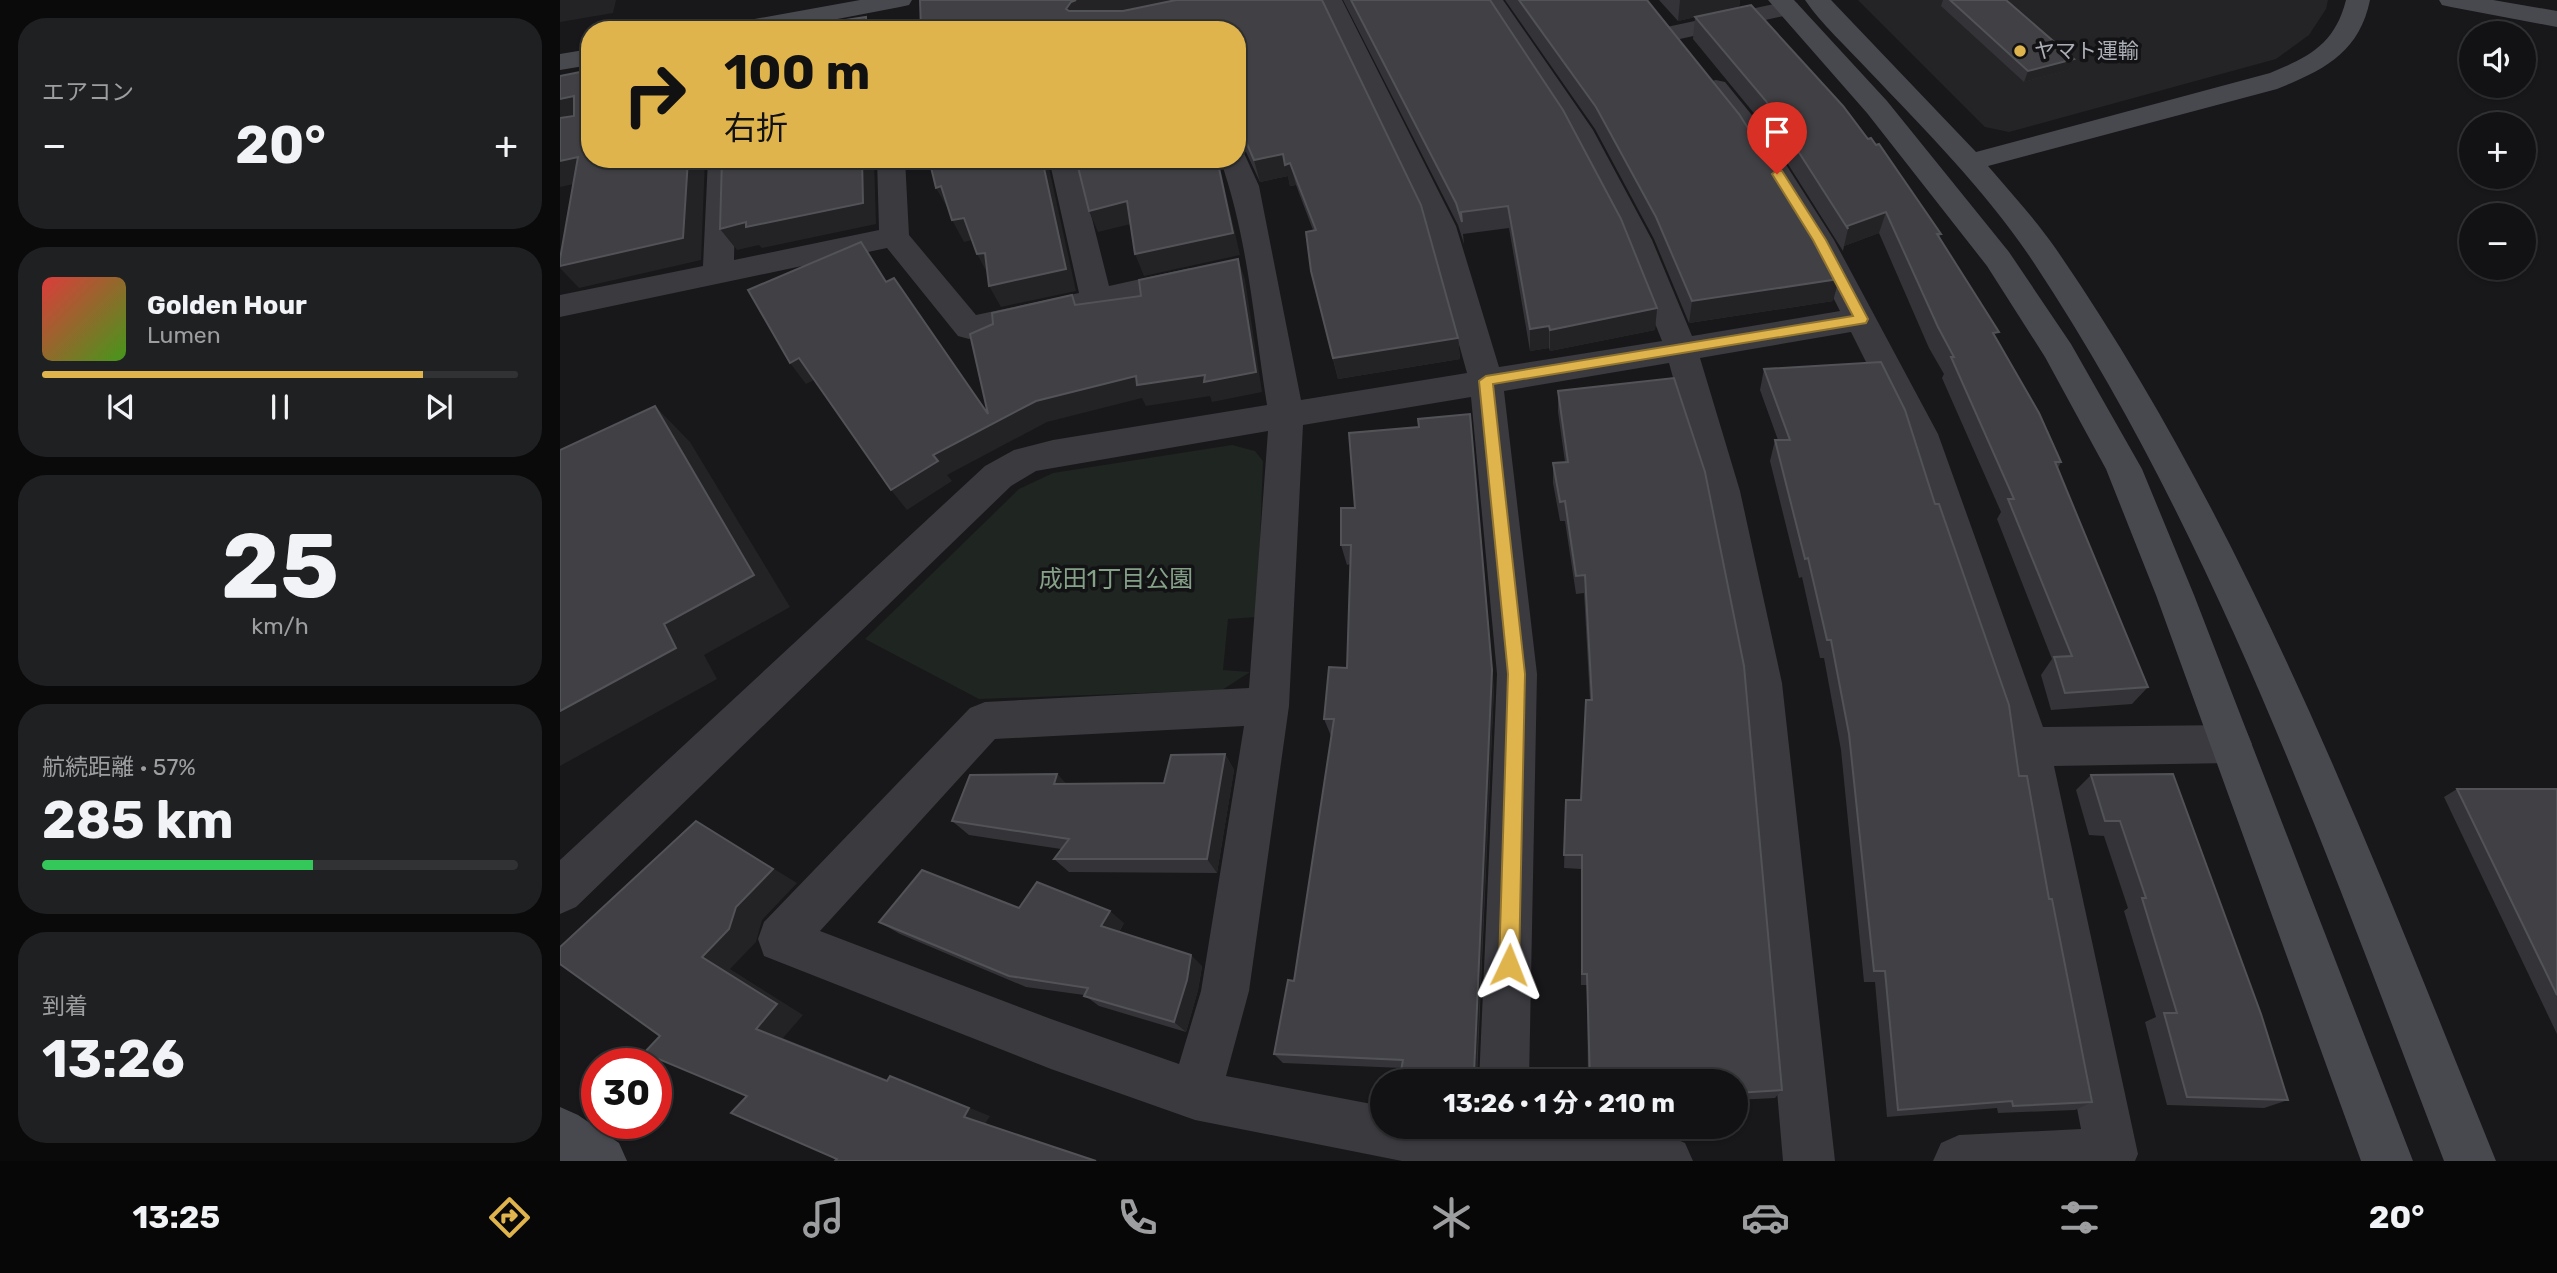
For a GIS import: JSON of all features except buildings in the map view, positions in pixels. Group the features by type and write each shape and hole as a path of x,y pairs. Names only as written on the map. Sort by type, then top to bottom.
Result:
{"street":[{"path":"787,21 900,0"},
{"path":"1330,0 1441,226 1486,381 1517,674 1504,1069"},
{"path":"1490,0 1578,130 1637,240 1681,348 1722,491 1762,683 1809,1161"},
{"path":"1970,162 2268,83 2293,73 2316,61 2335,45 2350,28 2358,0"},
{"path":"2451,0 2557,19"},
{"path":"1795,3 1970,162 2044,254 2129,389 2186,495 2249,623 2313,764 2470,1161"},
{"path":"1795,3 1679,43 1749,130 1819,240 1920,434 2029,747 2112,1154 1959,1161"},
{"path":"1795,3 1998,259 2059,352 2124,469 2231,744 2387,1161"},
{"path":"560,62 581,58"},
{"path":"718,272 722,168"},
{"path":"891,168 894,237 969,328 1238,269"},
{"path":"1065,168 1097,300"},
{"path":"1195,1096 1225,991 1268,706 1286,415 1238,269 1244,186 1237,168"},
{"path":"560,306 894,237"},
{"path":"560,891 998,476 1013,466 1053,454 1862,319"},
{"path":"1268,706 985,721 781,939 1051,1044 1195,1096 1496,1140 1667,1161"},
{"path":"2029,747 2231,744"},
{"path":"560,1133 601,1161"}],"shaded area":[{"path":"1858,0 2328,0 2326,9 2309,35 2276,59 2009,132 1985,127"}],"green space":[{"name":"成田1丁目公園","path":"1232,445 1255,451 1263,461 1257,617 1228,619 1223,670 1250,672 1222,690 979,699 865,639 1019,489 1053,473"}],"place":[{"name":"ヤマト運輸","path":"2020,51"}],"route":[{"path":"1509,965 1517,674 1486,381 1862,319 1819,240 1777,174"}]}
